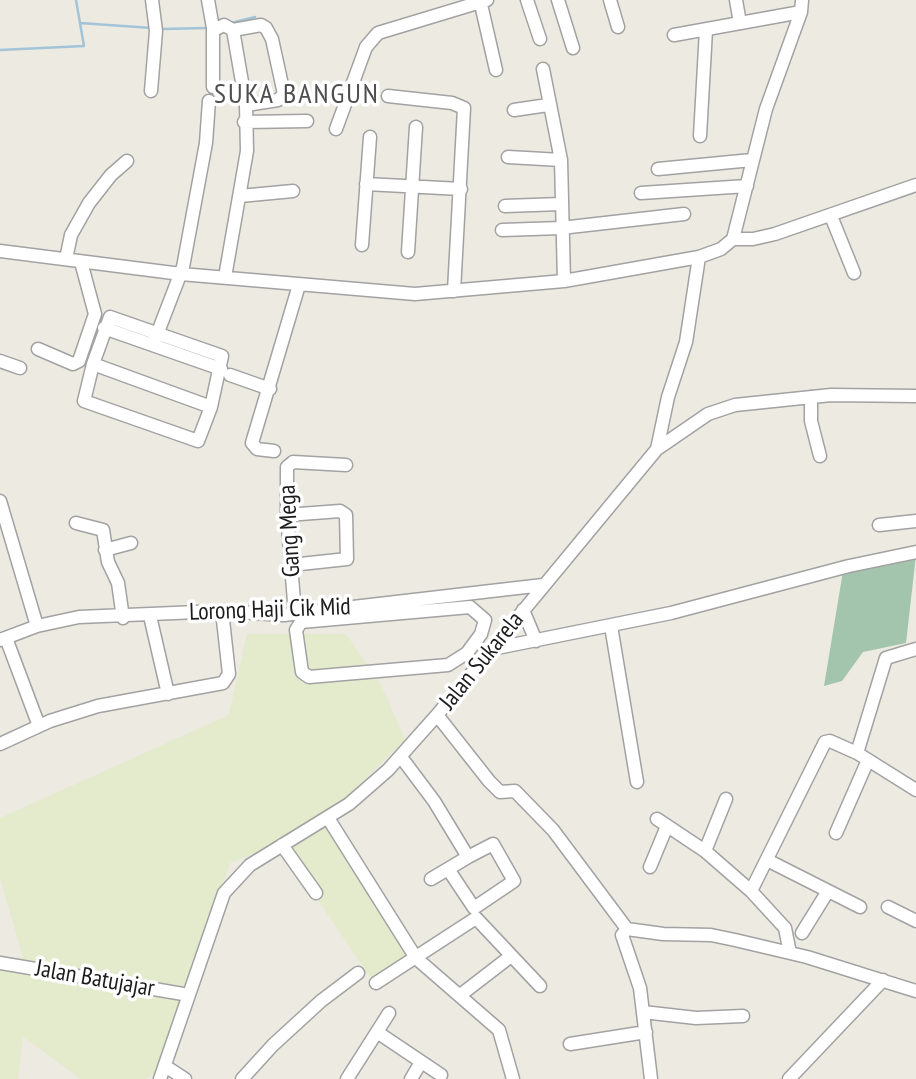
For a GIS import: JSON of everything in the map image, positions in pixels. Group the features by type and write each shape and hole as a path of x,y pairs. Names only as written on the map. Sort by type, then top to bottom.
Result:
{"street":[{"path":"151,91 155,27 152,0"},
{"path":"208,0 213,27 213,87"},
{"path":"527,0 540,38"},
{"path":"558,0 573,48"},
{"path":"610,0 618,27"},
{"path":"736,0 740,23"},
{"path":"336,129 366,47 378,33 482,1 496,70"},
{"path":"674,35 740,23 802,6"},
{"path":"0,251 181,274 396,294 564,281 699,257 725,246 733,239 766,109 802,6"},
{"path":"213,27 224,25 233,30 261,25 267,28 284,94 278,100 246,105"},
{"path":"225,278 247,151 244,122 246,105 233,30"},
{"path":"700,136 706,30"},
{"path":"543,69 561,160 564,281"},
{"path":"388,96 452,103 464,108 454,291"},
{"path":"153,345 181,274 206,143 209,101"},
{"path":"514,110 548,105"},
{"path":"244,122 307,121"},
{"path":"408,252 416,127"},
{"path":"362,245 370,137"},
{"path":"508,157 561,160"},
{"path":"658,169 752,160"},
{"path":"66,259 71,235 89,203 111,175 127,161"},
{"path":"366,184 461,190"},
{"path":"733,239 765,237 916,185"},
{"path":"641,193 747,186"},
{"path":"240,196 293,191"},
{"path":"505,206 561,204"},
{"path":"502,230 561,228 684,214"},
{"path":"831,216 853,273"},
{"path":"657,449 668,397 686,342 699,257"},
{"path":"38,349 73,364 79,361 95,314 81,262"},
{"path":"274,451 257,449 252,443 299,285"},
{"path":"110,317 220,354 225,372 198,441 88,404 84,398 104,328 110,317"},
{"path":"104,328 270,389"},
{"path":"0,361 20,368"},
{"path":"93,364 211,407"},
{"name":"Jalan Sukarela","path":"160,1079 224,893 244,870 366,791 401,757 657,449 722,408 762,400 916,396"},
{"path":"811,397 811,421 820,456"},
{"name":"Gang Mega","path":"295,614 287,515 287,469 290,463 346,465"},
{"path":"0,501 37,626"},
{"path":"287,515 342,511 346,515 348,558 291,565"},
{"path":"879,525 916,522"},
{"path":"76,523 103,530 105,550 118,583 123,618"},
{"path":"105,550 131,543"},
{"path":"492,649 611,626 916,552"},
{"name":"Lorong Haji Cik Mid","path":"3,639 37,626 79,617 123,618 222,611 295,614 543,585"},
{"path":"470,607 485,620 481,635 467,653 454,663 439,667 309,677 302,672 296,626 301,622 470,607"},
{"path":"523,610 536,641"},
{"path":"0,744 39,726 98,706 223,683 228,679 222,611"},
{"path":"150,615 168,694"},
{"path":"611,626 637,782"},
{"path":"3,639 39,726"},
{"path":"836,833 863,757 886,658 916,649"},
{"path":"467,653 480,664"},
{"path":"437,715 500,792 515,791 553,830 627,929 663,934 711,935 790,953 916,992"},
{"path":"751,891 823,744 830,741 863,757 916,790"},
{"path":"401,757 434,801 468,857"},
{"path":"705,851 726,799"},
{"path":"328,818 419,956 499,1030 513,1079"},
{"path":"650,867 662,822 705,851 751,891 785,928 790,953"},
{"path":"282,845 317,892"},
{"path":"431,878 468,857 494,845 514,882 474,908 448,869"},
{"path":"767,860 860,906"},
{"path":"802,933 828,891"},
{"path":"888,907 916,921"},
{"path":"376,983 476,918 540,986"},
{"path":"627,929 622,935 638,979 651,1079"},
{"path":"419,956 493,1020"},
{"path":"463,993 511,956"},
{"name":"Jalan Batujajar","path":"0,963 189,995"},
{"path":"242,1079 302,1018 358,973"},
{"path":"789,1079 883,980"},
{"path":"643,1012 696,1017 743,1017"},
{"path":"347,1079 389,1013"},
{"path":"377,1032 441,1075"},
{"path":"570,1044 646,1032"},
{"path":"411,1079 422,1062"},
{"path":"165,1066 185,1079"}],"green space":[{"path":"916,555 906,643 863,652 842,681 824,686 844,565"},
{"path":"247,634 346,634 382,687 405,740 323,820 408,959 371,979 280,843 230,863 157,1072 145,1079 81,1079 23,1037 18,1079 0,1079 0,960 23,957 0,878 0,818 229,715"}],"waterway":[{"path":"0,50 84,46 76,0"},
{"path":"231,23 255,17"},
{"path":"80,23 152,28"},
{"path":"162,29 207,28"}],"district":[{"name":"SUKA BANGUN","path":"297,95"}]}
